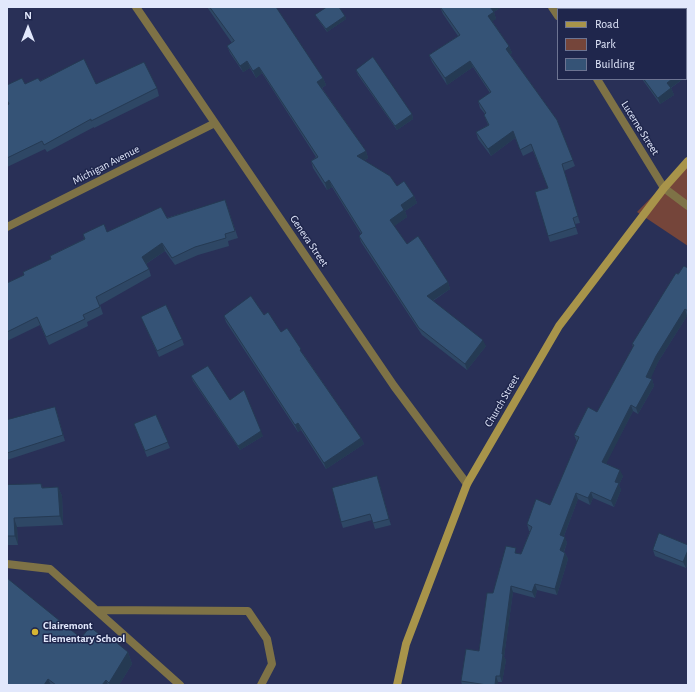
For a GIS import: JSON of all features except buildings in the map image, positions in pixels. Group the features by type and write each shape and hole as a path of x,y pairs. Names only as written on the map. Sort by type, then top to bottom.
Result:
{"main road":[{"name":"Church Street","path":"396,685 406,644 467,484 559,326 664,188 688,161"}],"street":[{"name":"Geneva Street","path":"136,7 394,386 467,484"},
{"name":"Lucerne Street","path":"598,80 664,188"},
{"name":"Michigan Avenue","path":"7,227 215,123"},
{"path":"664,188 688,206"},
{"path":"7,564 50,569 180,685"},
{"path":"97,610 248,611 267,639 272,664 260,685"}],"green space":[{"path":"688,160 688,246 637,212"}],"place":[{"name":"Clairemont Elementary School","path":"35,632"}]}
